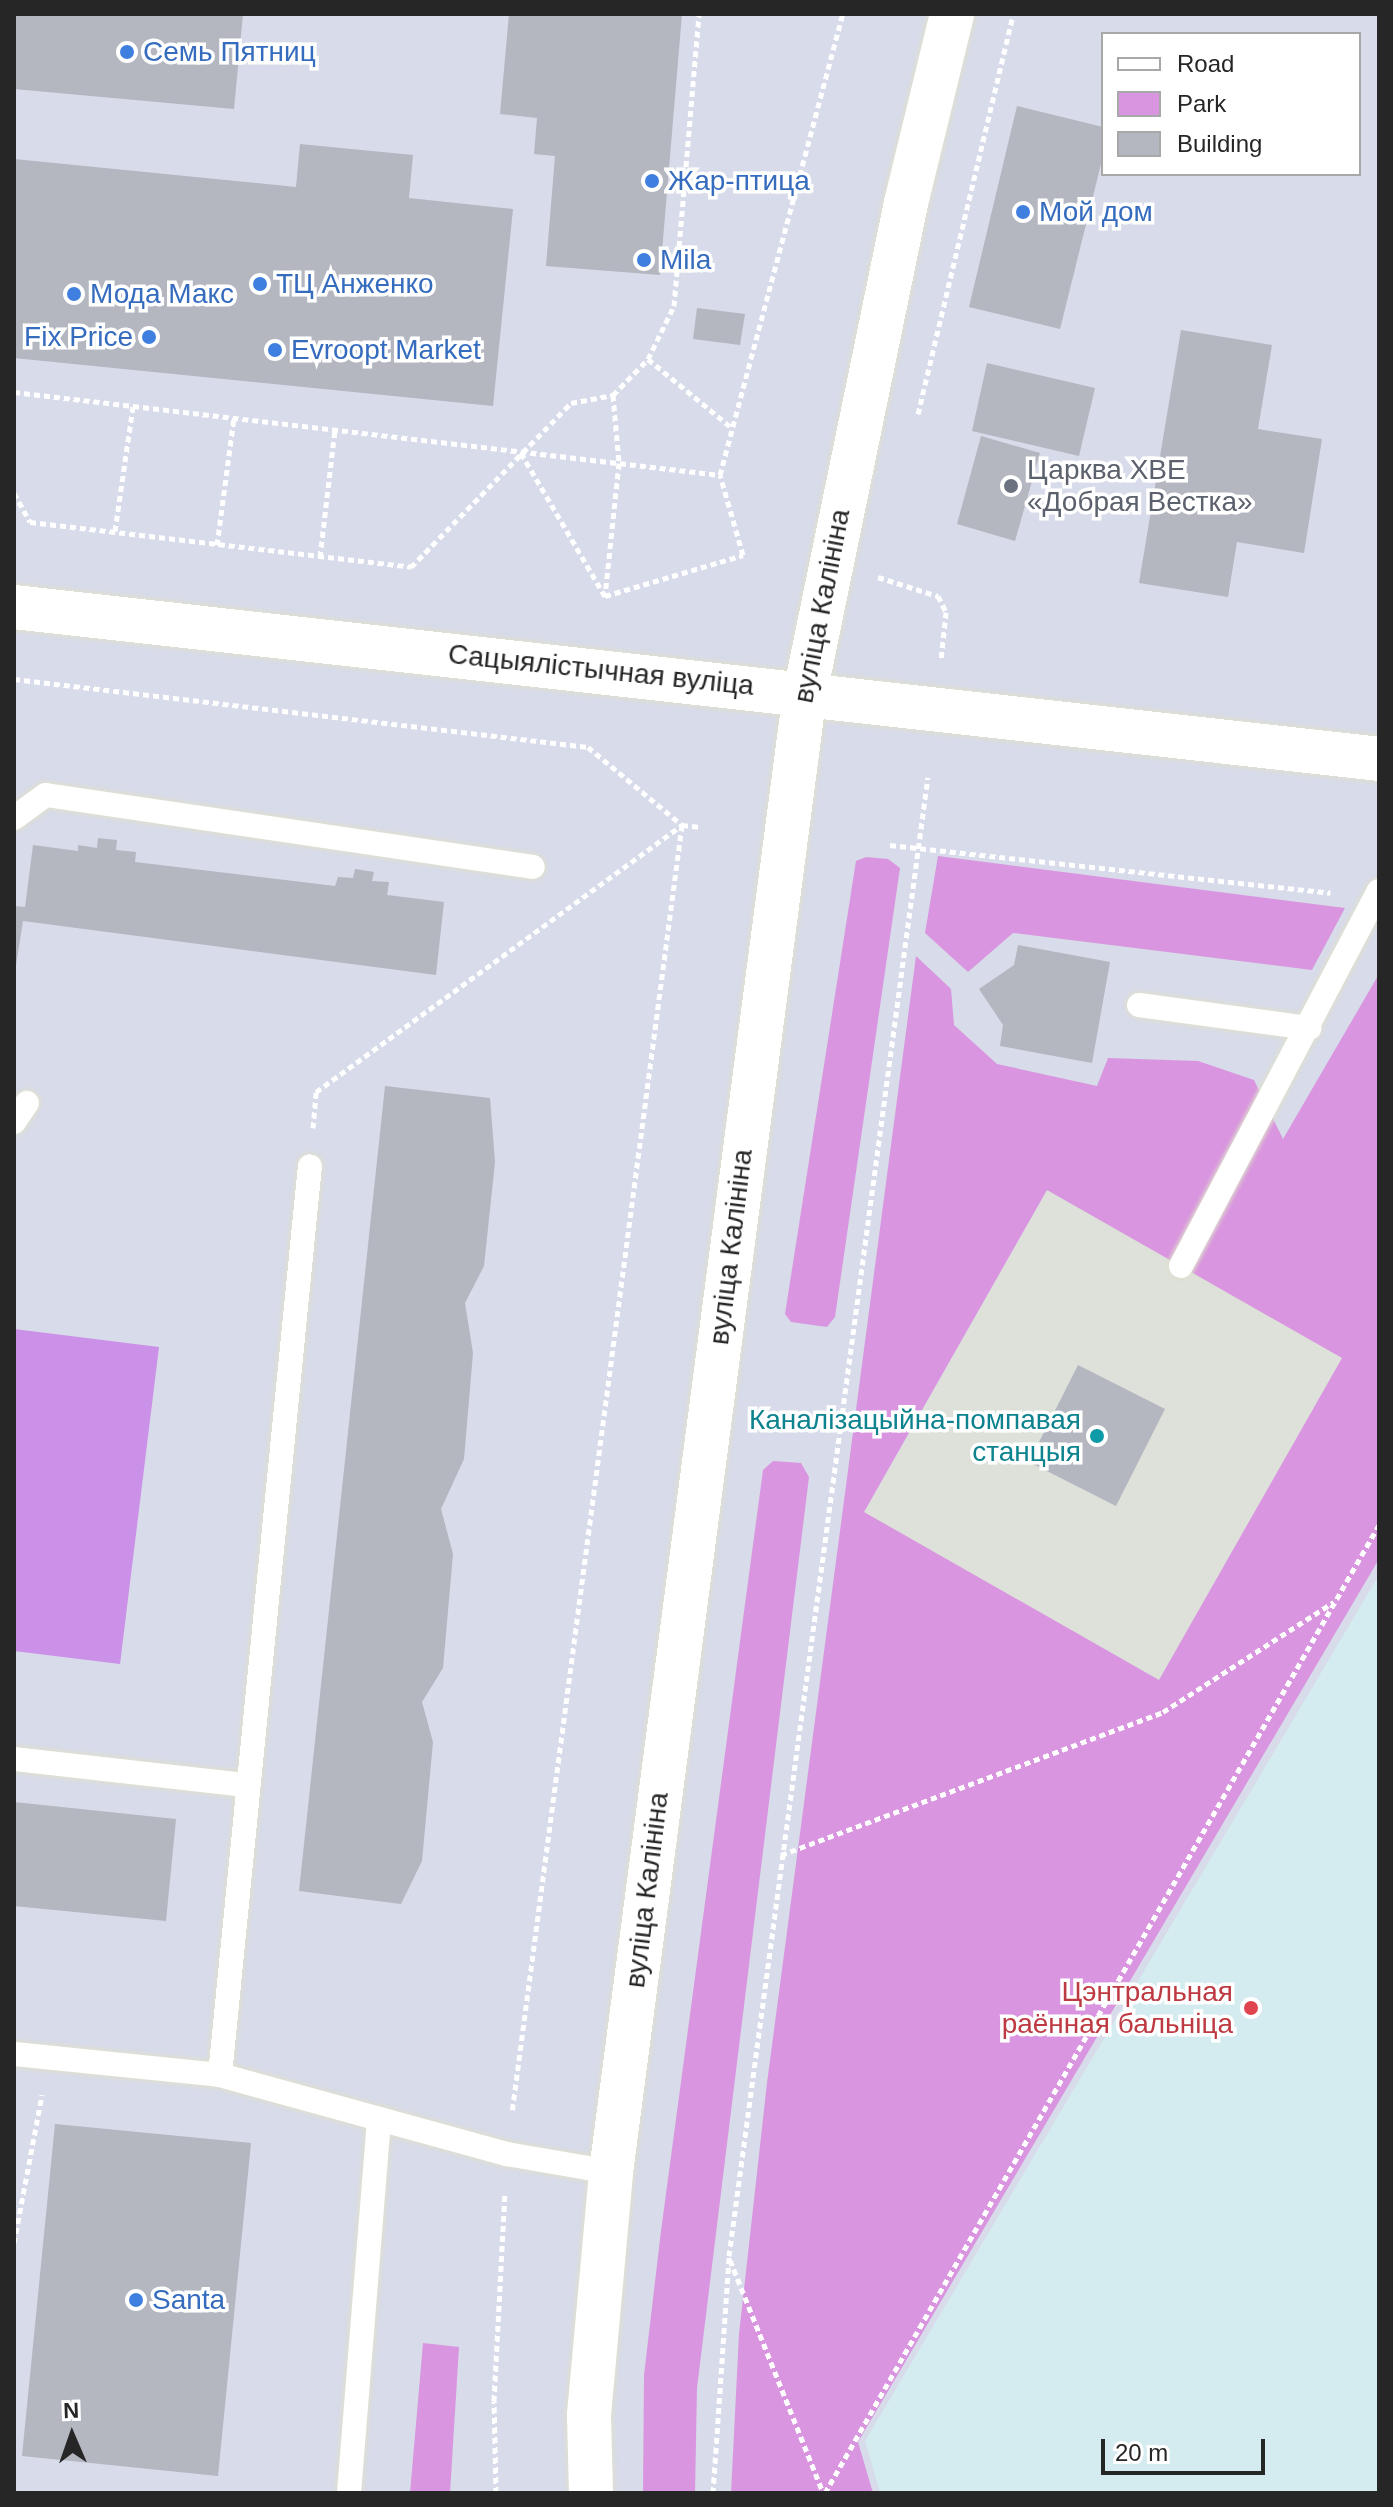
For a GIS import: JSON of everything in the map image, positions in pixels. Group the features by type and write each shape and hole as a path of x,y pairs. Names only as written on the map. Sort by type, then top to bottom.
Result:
{"main road":[{"name":"вуліца Калініна","path":"591,2493 589,2415 611,2172 805,693 893,264 952,14"},
{"name":"Сацыялістычная вуліца","path":"14,607 1379,759"}],"lane":[{"path":"14,818 46,795 533,867"},
{"path":"1181,1266 1377,895"},
{"path":"1139,1005 1309,1028"},
{"path":"220,2075 246,1785 310,1166"},
{"path":"14,1759 246,1785"},
{"path":"14,2054 220,2075 507,2154 611,2172"},
{"path":"349,2493 379,2119"}],"path":[{"path":"14,493 30,522 411,567 571,403 613,395 648,359 674,306 699,14"},
{"path":"605,596 743,555 720,475 843,14"},
{"path":"916,426 1013,14"},
{"path":"648,359 732,428"},
{"path":"14,392 720,475"},
{"path":"605,596 619,463 613,395"},
{"path":"115,532 133,406"},
{"path":"217,545 234,418"},
{"path":"320,557 335,430"},
{"path":"520,452 605,596"},
{"path":"867,575 938,596 946,612 941,661"},
{"path":"14,679 588,747 682,825 700,827"},
{"path":"713,2493 729,2256 928,777"},
{"path":"310,1166 316,1092 682,825"},
{"path":"496,2493 494,2401 507,2154 682,825"},
{"path":"890,845 1377,895"},
{"path":"824,2493 1379,1525"},
{"path":"781,1855 1163,1712 1335,1601"},
{"path":"14,2243 48,2058"},
{"path":"729,2256 824,2493"}],"shaded area":[{"path":"1047,1190 1343,1357 1159,1680 864,1513"},
{"path":"14,1329 159,1347 120,1664 14,1651"},
{"name":"Цэнтральная раённая бальніца","path":"1379,1575 1379,2493 880,2493 865,2441"}],"green space":[{"path":"938,856 1345,908 1312,970 1013,933 968,972 925,933"},
{"path":"866,857 888,859 900,868 835,1317 827,1327 791,1322 785,1314 856,861"},
{"path":"916,956 951,989 954,1025 997,1064 1097,1086 1108,1058 1198,1061 1254,1080 1283,1139 1379,974 1379,1559 858,2442 873,2493 731,2493 739,2334 767,2083","holes":["1047,1190 1342,1358 1159,1680 864,1512"]},
{"path":"773,1461 801,1463 809,1477 697,2388 695,2493 643,2493 644,2375 661,2231 763,1470"},
{"path":"423,2343 459,2347 450,2493 410,2493"}],"building":[{"name":"Семь Пятниц","path":"14,14 243,14 234,109 14,89"},
{"path":"509,14 682,14 660,275 546,266 555,156 534,154 537,118 500,114"},
{"path":"1017,106 1101,127 1101,164 1060,329 969,307"},
{"name":"ТЦ Анженко","path":"300,144 413,155 409,198 513,209 493,406 14,358 14,159 296,187"},
{"path":"697,308 745,314 740,345 693,339"},
{"path":"1181,330 1272,345 1258,429 1322,439 1304,553 1237,542 1228,597 1139,583"},
{"path":"987,363 1095,388 1079,456 972,431"},
{"path":"981,436 1040,453 1015,541 957,524"},
{"path":"98,838 117,840 116,850 136,852 135,862 335,886 338,877 353,878 355,869 374,872 372,881 389,882 387,895 444,902 436,975 23,921 14,978 14,906 25,907 33,845 78,851 78,845 97,848"},
{"path":"1018,945 1110,962 1092,1063 1000,1046 1003,1025 979,989 1014,965"},
{"path":"385,1086 490,1098 495,1162 484,1266 465,1303 473,1353 464,1459 441,1509 453,1554 443,1668 422,1702 433,1742 422,1861 401,1904 299,1891"},
{"name":"Каналізацыйна-помпавая станцыя","path":"1078,1365 1165,1409 1116,1506 1029,1462"},
{"path":"14,1802 176,1819 166,1921 14,1906"},
{"name":"Santa","path":"55,2124 251,2143 218,2476 22,2456"}],"place":[{"name":"Семь Пятниц","path":"127,52"},
{"name":"Жар-птица","path":"652,181"},
{"name":"Мой дом","path":"1023,212"},
{"name":"Mila","path":"644,260"},
{"name":"ТЦ Анженко","path":"260,284"},
{"name":"Мода Макс","path":"74,294"},
{"name":"Fix Price","path":"149,337"},
{"name":"Evroopt Market","path":"275,350"},
{"name":"Царква ХВЕ «Добрая Вестка»","path":"1011,486"},
{"name":"Каналізацыйна-помпавая станцыя","path":"1097,1436"},
{"name":"Цэнтральная раённая бальніца","path":"1251,2008"},
{"name":"Santa","path":"136,2300"}]}
